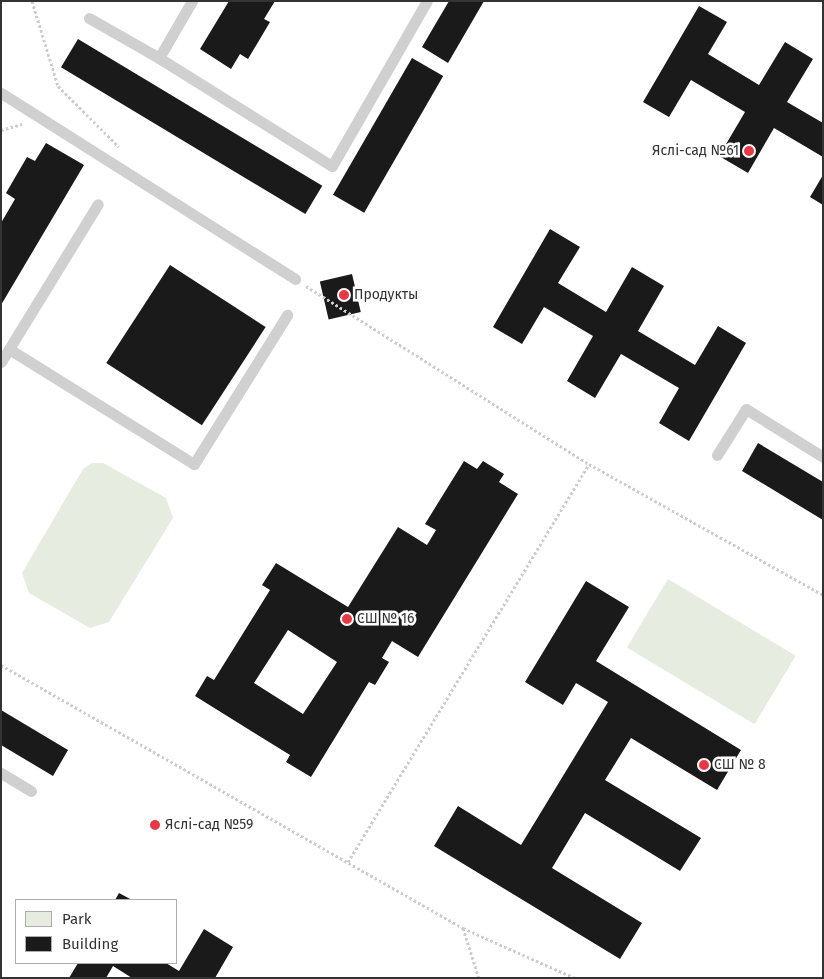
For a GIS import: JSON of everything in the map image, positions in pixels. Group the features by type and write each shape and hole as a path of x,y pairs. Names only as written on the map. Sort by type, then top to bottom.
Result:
{"lane":[{"path":"159,58 192,1"},
{"path":"89,18 159,58 332,166 427,1"},
{"path":"1,93 295,279"},
{"path":"1,362 98,204"},
{"path":"10,349 194,464 287,315"},
{"path":"717,455 746,409 823,457"},
{"path":"1,773 31,791"}],"path":[{"path":"32,1 58,86 127,156"},
{"path":"295,279 588,464 823,595"},
{"path":"348,862 588,464"},
{"path":"1,665 463,928 575,978"},
{"path":"463,928 478,978"}],"green space":[{"path":"92,463 103,463 166,498 173,518 109,622 90,628 29,593 22,573 83,469"},
{"path":"668,579 796,656 755,724 627,648"}],"building":[{"path":"229,1 275,1 264,19 270,22 248,59 240,54 231,69 200,49"},
{"path":"449,1 484,1 448,63 422,47"},
{"path":"699,6 727,22 708,54 759,85 785,42 813,59 787,102 823,123 823,157 774,128 748,173 719,156 745,112 691,80 669,117 643,102"},
{"path":"78,39 322,186 305,214 61,67"},
{"path":"412,58 443,76 364,213 333,195"},
{"path":"46,143 84,165 1,305 1,223 15,199 6,193 27,157 35,161"},
{"path":"823,175 823,205 810,197"},
{"path":"550,229 580,247 558,283 606,312 632,267 664,286 638,331 695,365 718,326 746,343 689,441 659,423 679,388 621,354 595,398 567,381 593,336 544,307 522,344 493,327"},
{"path":"170,265 266,327 202,425 106,363"},
{"path":"352,274 361,312 329,319 320,281"},
{"path":"758,443 823,482 823,520 742,471"},
{"name":"СШ № 16","path":"464,461 477,469 483,461 504,474 499,482 518,494 418,657 392,641 382,658 389,662 375,685 369,682 311,777 286,762 290,755 195,696 207,676 214,680 270,590 262,585 276,563 348,607 398,527 427,545 436,530 425,524","holes":["288,630 337,662 303,714 254,683"]},
{"name":"СШ № 8","path":"586,581 629,607 596,661 741,750 717,790 631,738 605,780 701,838 680,871 585,813 552,868 642,923 620,959 434,846 458,806 521,845 608,702 576,683 563,705 525,682"},
{"path":"1,710 68,750 53,776 1,745"},
{"path":"119,893 130,899 116,899"},
{"path":"204,929 233,947 215,978 132,978 113,966 106,978 69,978 77,964 168,964 179,971"}],"place":[{"name":"Яслі-сад №61","path":"749,151"},
{"name":"Продукты","path":"344,295"},
{"name":"СШ № 16","path":"347,619"},
{"name":"СШ № 8","path":"704,765"},
{"name":"Яслі-сад №59","path":"155,825"}]}
